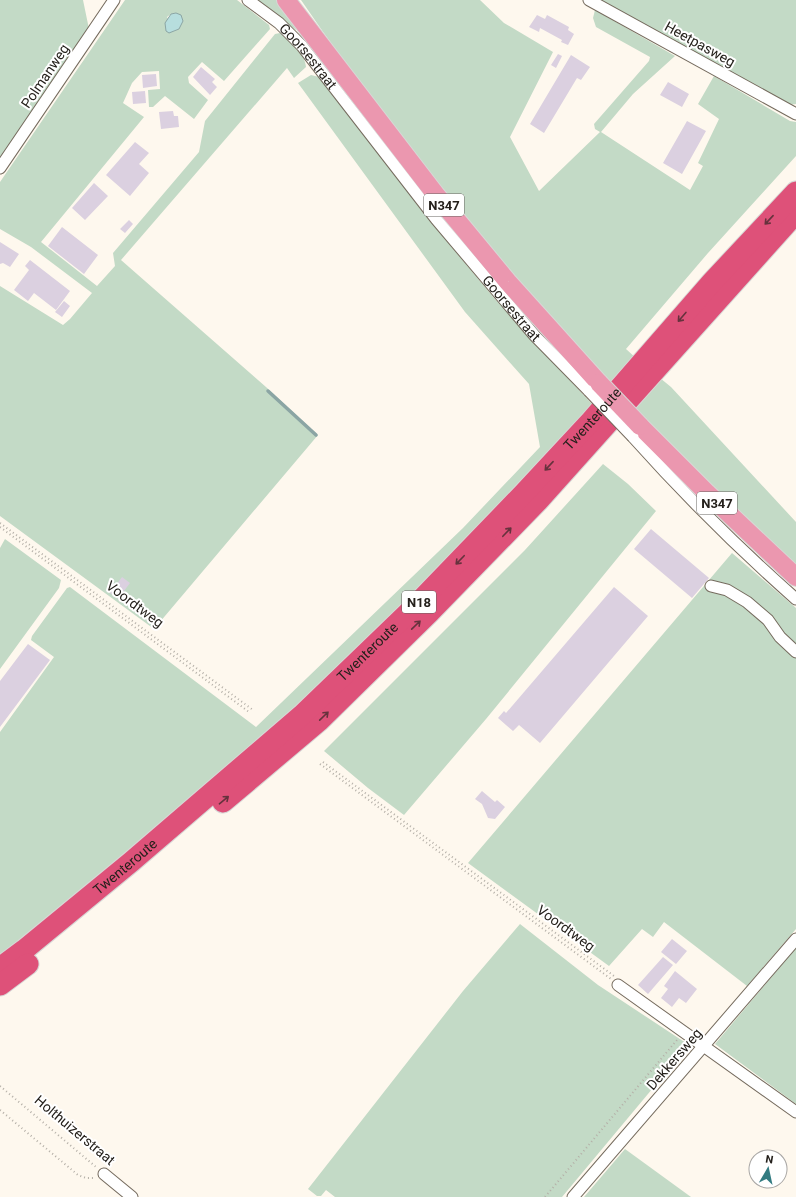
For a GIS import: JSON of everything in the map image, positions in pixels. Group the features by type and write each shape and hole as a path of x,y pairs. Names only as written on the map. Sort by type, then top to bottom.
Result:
{"highway":[{"name":"Twenteroute","path":"0,968 131,862 302,715 415,606 529,489 712,282 796,192"},
{"name":"Twenteroute","path":"0,985 40,956 319,721 430,612 538,501 796,213"}],"main road":[{"name":"Goorsestraat","path":"286,0 436,195 594,387 636,431 706,493 796,577"}],"street":[{"name":"Polmanweg","path":"0,168 114,0"},
{"name":"Goorsestraat","path":"248,0 279,23 302,46 451,238 535,336 594,387"},
{"name":"Heetpasweg","path":"589,0 796,114"},
{"name":"Goorsestraat","path":"636,431 673,482 764,571 796,599"},
{"path":"712,586 727,590 747,602 768,620 780,637 796,652"},
{"name":"Dekkersweg","path":"573,1197 796,939"},
{"path":"618,985 796,1112"},
{"name":"Holthuizerstraat","path":"104,1174 132,1197"}],"path":[{"name":"Voordtweg","path":"0,523 253,710"},
{"name":"Voordtweg","path":"0,527 249,712"},
{"path":"323,762 615,977 618,985"},
{"name":"Voordtweg","path":"320,764 618,985"},
{"path":"545,1197 684,1031"},
{"name":"Holthuizerstraat","path":"0,1086 104,1174"},
{"path":"0,1110 78,1174 91,1178 104,1174"}],"green space":[{"path":"0,0 83,0 89,29 0,161"},
{"path":"125,0 237,0 269,25 270,29 224,81 202,62 188,77 189,83 208,100 194,119 165,96 153,107 149,107 148,90 160,89 159,71 142,72 132,83 123,103 144,117 41,242 97,286 115,266 113,253 199,152 205,121 275,34 280,33 300,52 303,57 306,67 294,78 287,68 121,260 266,387 318,435 154,629 0,516 0,286 63,325 92,293 31,247 0,229 0,182","holes":["176,13 179,29 174,31 167,17 171,14"]},
{"path":"258,0 276,0 300,27 296,30"},
{"path":"301,0 480,0 504,23 553,52 510,137 539,191 600,132 595,129 594,124 649,61 650,57 596,27 593,18 595,10 675,56 633,94 601,132 690,190 703,166 698,163 719,119 698,104 714,76 790,121 796,122 796,156 708,253 626,349 637,359 614,385 547,313 435,180 366,91"},
{"path":"600,0 796,0 796,104 788,105"},
{"path":"311,75 319,77 323,81 436,228 494,298 592,404 532,475 334,674 217,780 0,957 0,732 54,657 31,640 32,636 67,588 70,587 256,727 463,528 540,447 529,384 465,312 298,83"},
{"path":"660,378 671,387 796,522 796,565 681,457 632,405"},
{"path":"603,464 628,484 656,511 486,719 404,815 368,788 324,751 525,550"},
{"path":"5,539 61,580 59,588 0,669 0,548"},
{"path":"732,553 796,608 796,929 747,986 664,922 653,937 642,929 609,966 468,863"},
{"path":"520,924 598,985 692,1047 688,1046 562,1197 335,1197 326,1190 321,1196 317,1196 308,1189 463,991"},
{"path":"796,948 796,1104 715,1044"},
{"path":"625,1149 691,1197 584,1197"}],"water":[{"path":"176,13 181,15 183,21 179,29 169,33 166,31 165,23 171,14"}],"building":[{"path":"537,15 545,19 547,15 569,27 568,30 574,34 568,45 540,28 539,32 529,27"},
{"path":"558,54 562,56 556,68 551,65"},
{"path":"571,55 590,67 581,80 577,78 544,133 530,124"},
{"path":"201,67 215,79 212,82 217,87 210,95 193,77"},
{"path":"156,74 157,86 143,88 142,75"},
{"path":"668,82 689,94 682,107 660,95"},
{"path":"145,91 146,103 133,104 132,92"},
{"path":"173,111 174,116 178,116 179,127 161,129 159,112"},
{"path":"687,121 706,131 682,174 663,163"},
{"path":"135,142 149,153 139,164 149,173 130,196 106,175"},
{"path":"94,183 108,196 85,220 72,208"},
{"path":"129,220 133,224 125,233 120,229"},
{"path":"62,227 98,255 84,274 48,246"},
{"path":"0,242 19,254 10,267 3,263 0,264"},
{"path":"30,260 70,291 56,310 34,293 28,301 14,290 29,270 25,266"},
{"path":"64,301 70,306 62,317 55,312"},
{"path":"651,529 709,578 692,598 634,549"},
{"path":"122,577 130,583 118,599 110,593"},
{"path":"614,587 648,616 540,743 519,725 513,731 498,718 504,711 506,713"},
{"path":"28,644 50,660 0,727 0,681"},
{"path":"482,791 495,802 497,800 505,807 495,819 488,818 482,804 475,799"},
{"path":"672,939 687,951 676,964 661,952"},
{"path":"663,957 673,965 648,994 638,985"},
{"path":"675,971 697,989 686,1003 679,998 672,1007 661,998 668,989 664,986"}],"waterway":[{"path":"268,391 316,435"}]}
